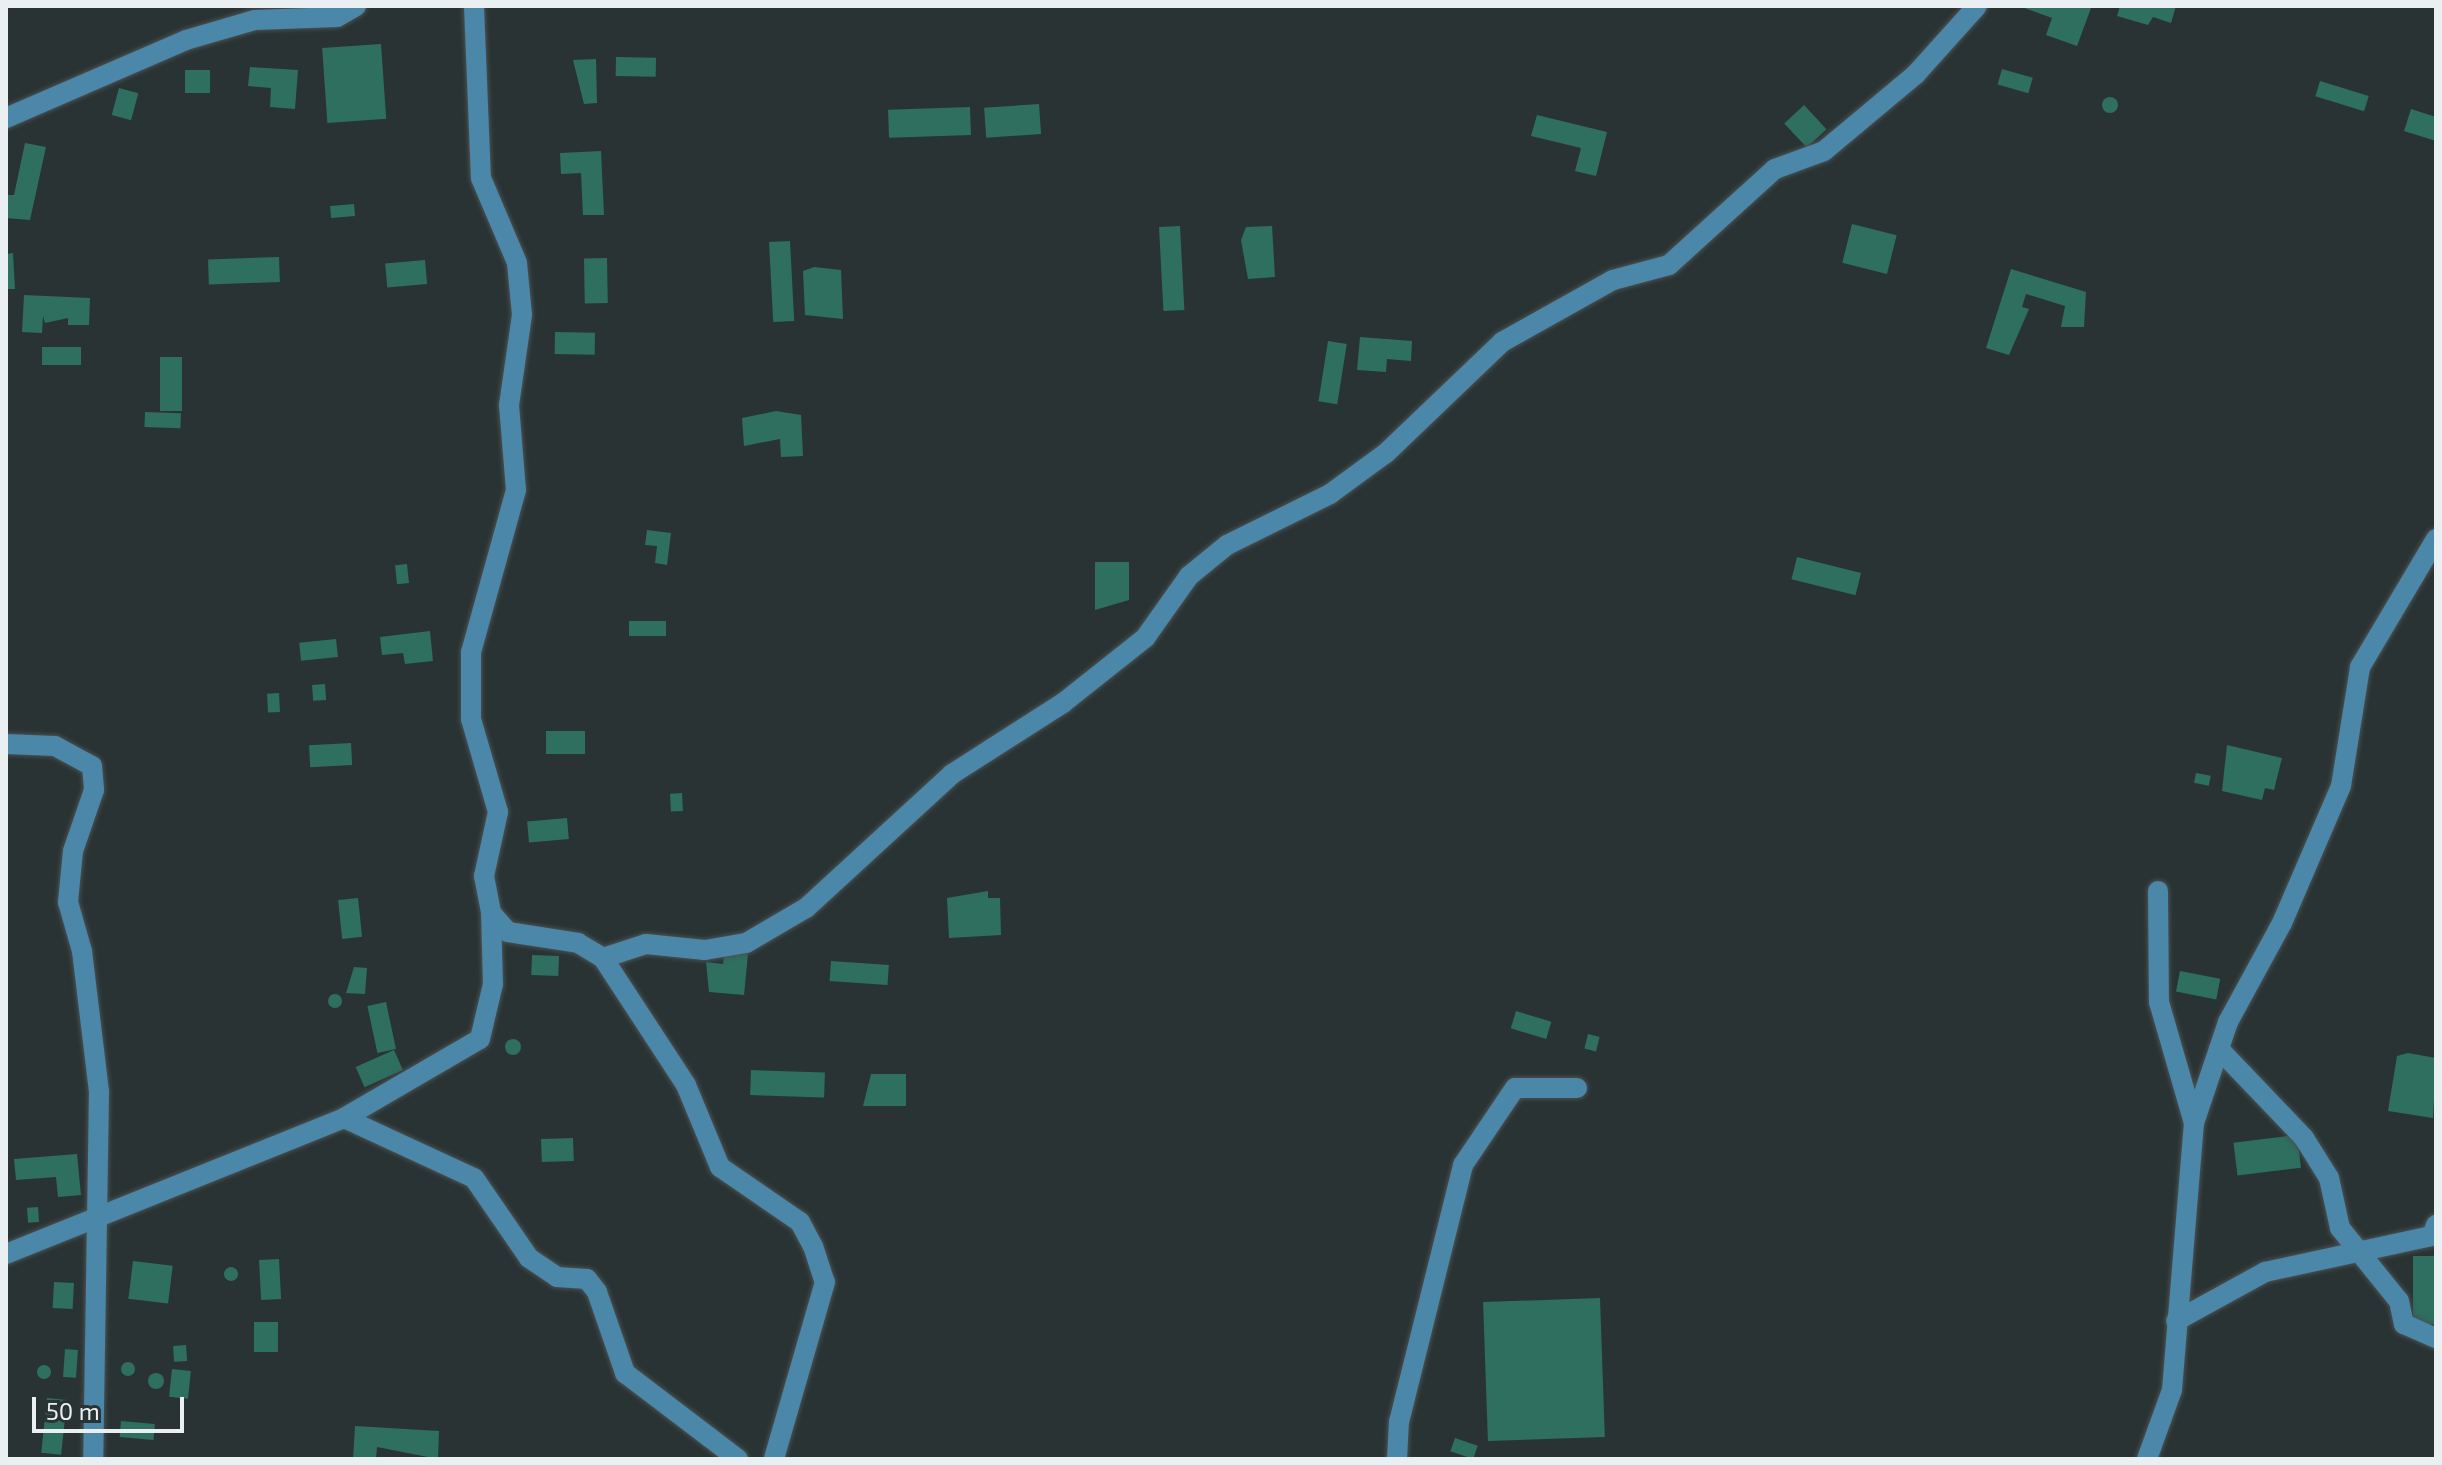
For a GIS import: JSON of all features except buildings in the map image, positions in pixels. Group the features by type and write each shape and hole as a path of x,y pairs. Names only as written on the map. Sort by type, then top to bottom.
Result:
{"street":[{"path":"6,118 186,40 255,20 337,17 356,6"},
{"path":"6,1254 344,1118 480,1039 493,984 491,913 484,876 498,812 471,719 471,652 516,490 509,405 522,315 517,263 481,178 474,6"},
{"path":"603,958 646,944 705,950 746,943 806,908 952,774 1063,703 1145,638 1189,576 1227,545 1330,494 1386,453 1502,342 1613,280 1669,265 1775,169 1824,151 1916,74 1977,6"},
{"path":"2147,1459 2172,1390 2194,1123 2219,1049 2341,786 2360,667 2436,539"},
{"path":"6,744 55,746 92,766 94,790 73,851 68,902 82,951 99,1092 102,1214 93,1459"},
{"path":"2158,891 2159,1002 2194,1123"},
{"path":"491,913 508,932 578,943 603,958 686,1085 720,1167 800,1222 813,1246 825,1282 774,1459"},
{"path":"2219,1049 2304,1138 2329,1178 2354,1250 2399,1301 2404,1324 2436,1338"},
{"path":"1397,1459 1399,1422 1463,1165 1515,1088 1577,1088"},
{"path":"344,1118 474,1178 529,1258 557,1277 587,1279 597,1292 625,1373 738,1459"},
{"path":"2176,1321 2265,1272 2354,1250 2432,1236 2436,1225"}]}
